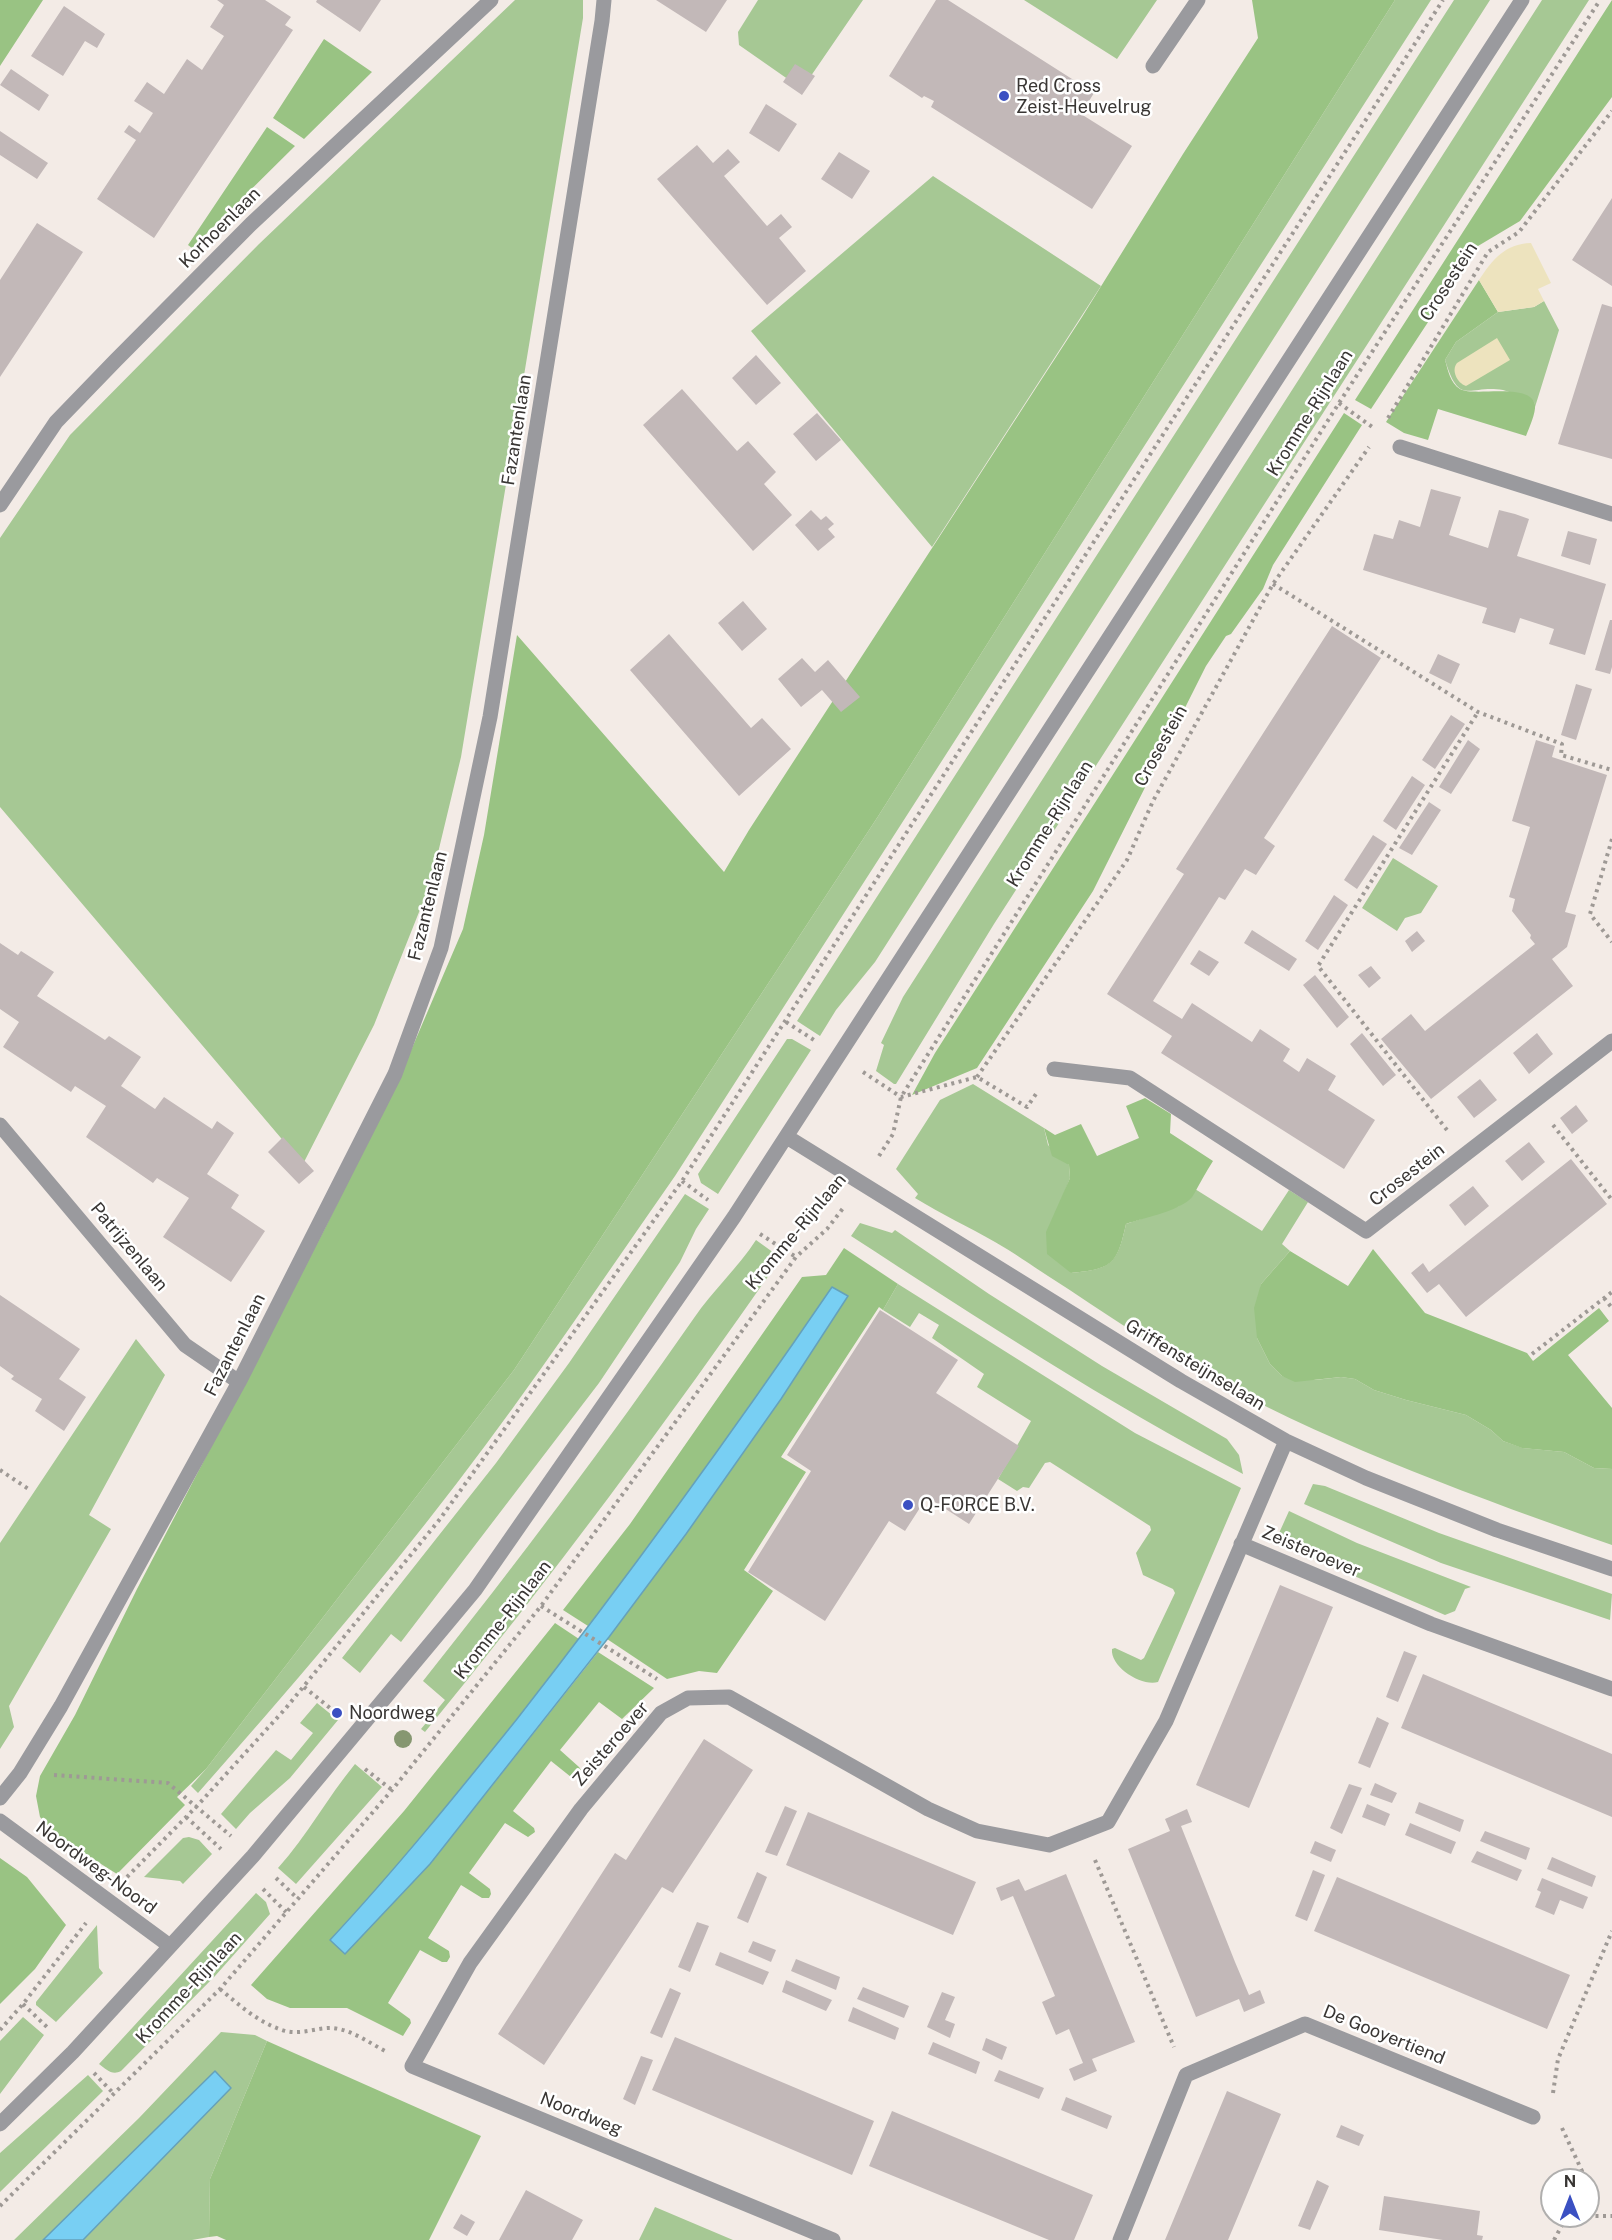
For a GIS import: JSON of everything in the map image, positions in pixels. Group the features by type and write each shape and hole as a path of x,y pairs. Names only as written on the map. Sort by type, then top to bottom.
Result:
{"street":[{"name":"Korhoenlaan","path":"0,505 56,422 115,361 250,224 491,0"},
{"name":"Fazantenlaan","path":"0,1798 20,1773 61,1706 239,1382 395,1074 441,948 490,717 599,45 604,0"},
{"path":"1153,66 1198,0"},
{"path":"0,2124 73,2052 253,1856 475,1590 734,1218 1522,0"},
{"path":"1400,447 1612,514"},
{"name":"Crosestein","path":"1054,1069 1130,1078 1366,1232 1612,1041"},
{"name":"Patrijzenlaan","path":"0,1125 185,1345 239,1382"},
{"name":"Griffensteijnselaan","path":"787,1137 1181,1381 1286,1441 1366,1478 1497,1530 1612,1569"},
{"path":"1241,1544 1286,1441"},
{"name":"Zeisteroever","path":"411,2066 470,1963 581,1809 661,1713 688,1698 729,1697 928,1809 976,1832 1049,1845 1108,1822 1166,1721 1241,1544 1431,1624 1612,1689"},
{"name":"Noordweg-Noord","path":"0,1821 170,1946"},
{"name":"De Gooyertiend","path":"1186,2075 1305,2024 1533,2117"},
{"name":"Noordweg","path":"411,2066 833,2240"},
{"path":"1120,2240 1186,2075"}],"path":[{"path":"0,2030 23,2004 105,1898 197,1806 298,1694 440,1519 682,1181 1443,0"},
{"name":"Kromme-Rijnlaan","path":"0,2206 220,1989 392,1790 541,1606 796,1257 827,1228 861,1184 893,1134 901,1098 1339,403 1600,0"},
{"name":"Crosestein","path":"977,1077 1127,860 1153,801 1273,584 1379,432 1488,252 1519,232 1612,111"},
{"path":"1339,403 1400,447"},
{"path":"1273,584 1478,712 1562,744 1562,755 1612,770"},
{"path":"1466,1154 1318,966 1478,712"},
{"path":"1612,839 1590,914 1612,942"},
{"path":"901,1098 977,1077 1027,1107 1054,1069"},
{"path":"1534,1101 1612,1200"},
{"path":"1532,1354 1612,1292"},
{"path":"1604,1298 1612,1308"},
{"path":"0,1470 30,1490"},
{"path":"541,1606 623,1658"},
{"path":"20,1773 168,1783 197,1806 297,1898"},
{"path":"1083,1832 1186,2075"},
{"path":"1551,2105 1558,2059 1612,1931"},
{"path":"220,1989 248,2013 284,2031 310,2032 331,2028 349,2031 411,2066"},
{"path":"1560,2124 1581,2168"}],"green space":[{"path":"0,0 43,0 0,66"},
{"path":"515,0 583,0 583,18 461,757 431,882 374,1025 303,1164 0,807 0,538 70,435 259,244"},
{"path":"758,0 863,0 802,89 739,45 738,32"},
{"path":"1024,0 1157,0 1117,59"},
{"path":"1252,0 1395,0 877,818 514,1370 206,1769 177,1797 185,1805 117,1874 58,1837 40,1817 36,1796 40,1776 75,1715 137,1589 324,1230 403,1069 463,929 484,835 517,635 724,872 1082,317 1258,38"},
{"path":"1395,0 1431,0 675,1176 540,1370 457,1483 330,1640 198,1793 191,1786 514,1370 877,818"},
{"path":"1454,0 1490,0 875,962 836,1010 820,1036 797,1021"},
{"path":"1542,0 1589,0 994,924 894,1084 876,1071 884,1045 881,1043 903,997"},
{"path":"1612,0 1612,97 1520,221 1478,246 1371,409 1355,400"},
{"path":"324,39 372,72 304,139 273,118"},
{"path":"267,127 295,146 192,248 188,245"},
{"path":"933,176 1101,286 932,547 751,331"},
{"path":"1479,280 1498,312 1456,342 1445,360 1448,372 1460,389 1477,392 1513,392 1531,398 1535,408 1526,436 1438,409 1428,440 1404,433 1386,422"},
{"path":"1544,301 1559,330 1535,407 1534,402 1503,390 1467,391 1456,384 1445,360 1456,342 1498,312 1534,307"},
{"path":"1344,413 1362,425 1273,565 1263,589 1206,666 1093,891 977,1068 912,1095 935,1053"},
{"path":"1393,858 1438,886 1421,913 1405,918 1397,931 1362,908"},
{"path":"787,1039 792,1039 811,1050 718,1194 701,1183 698,1174"},
{"path":"973,1084 1044,1128 1048,1145 1069,1165 1070,1178 1060,1204 1071,1273 1104,1267 1115,1256 1126,1224 1179,1206 1195,1189 1262,1231 1289,1190 1308,1202 1282,1244 1290,1251 1261,1284 1257,1338 1270,1364 1282,1376 1315,1380 1341,1377 1355,1379 1374,1390 1466,1415 1491,1430 1503,1441 1523,1448 1564,1452 1594,1468 1612,1469 1612,1545 1412,1471 1266,1406 1174,1357 1008,1250 915,1198 918,1194 896,1169 940,1100"},
{"path":"1145,1098 1171,1114 1170,1133 1213,1161 1189,1200 1173,1209 1126,1224 1119,1248 1110,1262 1104,1267 1071,1273 1047,1254 1046,1232 1070,1178 1069,1165 1052,1156 1044,1128 1055,1135 1081,1124 1097,1156 1139,1138 1126,1106"},
{"path":"685,1194 709,1209 696,1229 680,1262 599,1383 401,1642 391,1634 360,1673 342,1658 496,1463 569,1363"},
{"path":"860,1223 892,1233 895,1230 989,1294 1102,1366 1227,1439 1239,1455 1243,1474 1142,1419 995,1329 851,1236"},
{"path":"756,1240 781,1258 608,1498 425,1732 421,1729 445,1700 423,1681 562,1502 701,1308"},
{"path":"844,1248 898,1284 883,1310 879,1307 781,1457 806,1472 744,1570 773,1591 717,1673 699,1671 667,1679 607,1639 686,1534 781,1399 847,1296 832,1288 668,1522 588,1626 563,1610 630,1524 802,1277 826,1275"},
{"path":"1373,1249 1425,1313 1527,1353 1533,1361 1599,1308 1609,1321 1568,1355 1612,1408 1612,1469 1594,1468 1564,1452 1522,1448 1503,1441 1491,1430 1466,1415 1374,1390 1355,1379 1341,1377 1295,1382 1282,1376 1270,1364 1257,1338 1254,1308 1261,1284 1290,1251 1348,1286"},
{"path":"898,1284 1135,1433 1241,1488 1158,1682 1151,1683 1136,1679 1121,1669 1113,1656 1112,1649 1115,1648 1141,1660 1144,1658 1175,1593 1173,1589 1143,1575 1136,1553 1151,1530 1150,1526 1050,1462 1045,1463 1029,1488 1023,1487 1017,1491 998,1479 1031,1421 977,1387 984,1374 932,1338 939,1325 919,1313 910,1327 883,1310"},
{"path":"136,1339 165,1375 89,1515 111,1529 9,1706 14,1727 0,1749 0,1543"},
{"path":"1313,1484 1325,1486 1439,1533 1612,1594 1610,1620 1441,1563 1304,1504"},
{"path":"1289,1511 1357,1543 1471,1587 1465,1589 1455,1611 1445,1615 1275,1542"},
{"path":"555,1623 579,1639 458,1793 331,1940 345,1953 430,1864 598,1652 654,1688 622,1719 599,1702 560,1750 581,1770 577,1776 571,1777 551,1761 513,1811 534,1828 535,1832 528,1837 505,1823 469,1873 490,1889 489,1898 482,1898 461,1885 428,1938 449,1951 450,1957 447,1962 442,1962 420,1950 388,2003 410,2019 411,2023 403,2036 347,2008 290,2008 267,1999 251,1985 404,1811"},
{"path":"317,1703 338,1720 290,1778 250,1813 236,1829 221,1814 276,1750 291,1760 313,1733 300,1723"},
{"path":"355,1764 382,1787 296,1884 278,1868"},
{"path":"183,1838 199,1840 212,1854 183,1884 180,1881 144,1877"},
{"path":"0,1858 27,1877 66,1925 35,1969 0,2004"},
{"path":"256,1893 266,1902 270,1914 215,1976 121,2071 112,2072 99,2064"},
{"path":"97,1925 99,1968 103,1973 56,2022 36,2005 36,2002"},
{"path":"23,2017 44,2035 0,2094 0,2041"},
{"path":"221,2032 255,2035 267,2041 210,2179 209,2237 192,2240 14,2240 139,2118"},
{"path":"267,2041 481,2136 429,2240 226,2240 217,2236 209,2237 210,2179"},
{"path":"88,2075 103,2091 0,2192 0,2153"},
{"path":"655,2207 733,2240 639,2240"}],"sand":[{"path":"1531,243 1551,283 1538,289 1544,301 1534,307 1498,312 1479,280 1500,254 1514,246"},
{"path":"1497,338 1510,360 1466,386 1463,384 1455,373 1457,363"}],"water":[{"path":"832,1287 848,1296 781,1399 686,1534 609,1637 430,1864 345,1954 330,1940 425,1831 558,1666 678,1506"},
{"path":"215,2071 231,2088 83,2240 43,2240"}],"building":[{"path":"217,0 265,0 291,17 285,25 293,30 154,238 97,199 136,140 124,132 129,125 140,133 153,113 134,101 147,82 164,94 187,59 202,70 224,36 210,27 224,5"},
{"path":"317,0 381,0 360,32 316,2"},
{"path":"656,0 727,0 706,32"},
{"path":"936,0 948,0 1094,93 1081,114 1132,146 1092,209 931,107 934,101 924,96 922,98 889,76"},
{"path":"64,6 105,34 97,48 85,41 63,76 31,56"},
{"path":"795,64 815,76 802,95 783,82"},
{"path":"11,69 49,95 39,111 0,85"},
{"path":"766,104 797,124 779,152 749,133"},
{"path":"0,131 48,163 37,179 0,155"},
{"path":"697,145 713,163 728,149 740,162 724,176 767,226 781,214 792,227 779,238 806,271 767,305 657,179"},
{"path":"839,152 870,171 852,199 821,179"},
{"path":"1612,198 1612,286 1572,260"},
{"path":"37,223 83,252 0,377 0,280"},
{"path":"1602,304 1612,307 1612,459 1558,444"},
{"path":"756,355 781,383 756,405 732,378"},
{"path":"682,389 737,451 748,441 776,472 764,484 792,515 753,551 643,425"},
{"path":"817,413 841,440 816,461 793,434"},
{"path":"1431,489 1461,497 1449,535 1488,548 1499,510 1515,514 1529,519 1517,556 1606,584 1585,655 1549,644 1554,629 1520,618 1515,633 1482,623 1487,608 1363,570 1374,534 1393,539 1399,520 1420,527"},
{"path":"811,510 821,520 826,516 834,524 828,529 835,537 818,551 795,525"},
{"path":"1568,531 1597,539 1590,565 1561,556"},
{"path":"743,601 767,629 742,651 718,623"},
{"path":"1610,620 1612,620 1612,667 1610,674 1595,670"},
{"path":"1332,626 1381,658 1264,838 1275,846 1256,875 1245,869 1225,900 1219,897 1153,1001 1182,1019 1192,1003 1252,1042 1260,1029 1290,1049 1283,1061 1299,1072 1307,1058 1336,1076 1328,1090 1375,1120 1344,1169 1161,1053 1172,1036 1107,994 1184,874 1176,869"},
{"path":"669,634 751,728 762,718 791,749 739,796 630,670"},
{"path":"1438,654 1460,664 1451,684 1429,673"},
{"path":"802,658 815,672 828,660 860,697 841,712 822,690 801,707 778,679"},
{"path":"1576,684 1592,689 1576,740 1561,735"},
{"path":"1451,715 1465,724 1435,769 1422,760"},
{"path":"1468,740 1480,749 1451,794 1439,787"},
{"path":"1536,740 1555,746 1552,757 1607,775 1565,912 1576,915 1567,947 1552,959 1573,986 1431,1099 1381,1039 1411,1014 1425,1031 1535,944 1530,938 1531,935 1512,911 1515,899 1509,897 1530,827 1512,821"},
{"path":"1412,776 1425,785 1396,830 1383,821"},
{"path":"1429,802 1441,810 1412,855 1399,848"},
{"path":"1373,835 1387,844 1357,889 1344,880"},
{"path":"1334,895 1348,905 1318,950 1305,941"},
{"path":"1252,930 1297,959 1289,971 1244,943"},
{"path":"1417,931 1425,941 1412,952 1405,941"},
{"path":"0,943 18,955 21,951 54,972 37,996 105,1040 109,1036 141,1057 121,1086 155,1109 164,1097 212,1129 217,1121 234,1133 207,1174 239,1195 231,1208 265,1231 231,1282 163,1237 189,1198 157,1178 153,1183 86,1137 106,1106 75,1086 71,1092 3,1047 19,1022 0,1009"},
{"path":"1199,950 1219,962 1209,976 1190,964"},
{"path":"1371,966 1381,978 1369,988 1358,975"},
{"path":"1315,975 1349,1017 1337,1028 1303,985"},
{"path":"1362,1033 1396,1075 1383,1086 1350,1044"},
{"path":"1537,1033 1553,1054 1529,1074 1513,1053"},
{"path":"1480,1079 1497,1100 1474,1118 1457,1097"},
{"path":"1576,1105 1588,1121 1572,1134 1560,1118"},
{"path":"283,1137 314,1171 299,1184 268,1152"},
{"path":"1529,1142 1545,1162 1522,1181 1505,1161"},
{"path":"1571,1159 1607,1204 1466,1317 1439,1284 1427,1293 1411,1273 1423,1263 1429,1272"},
{"path":"1473,1186 1489,1206 1465,1226 1449,1205"},
{"path":"0,1295 80,1349 59,1379 86,1397 64,1431 35,1411 42,1399 11,1379 14,1376 0,1366"},
{"path":"880,1310 958,1360 936,1393 1019,1446 969,1524 927,1497 905,1531 889,1521 825,1621 748,1572 811,1471 787,1455"},
{"path":"1280,1585 1333,1607 1249,1808 1196,1785"},
{"path":"1404,1651 1417,1656 1398,1702 1386,1697"},
{"path":"1423,1674 1612,1754 1612,1817 1401,1728"},
{"path":"1377,1717 1389,1723 1370,1768 1358,1763"},
{"path":"704,1739 753,1770 673,1893 662,1887 544,2065 498,2034 615,1853 626,1860"},
{"path":"1375,1783 1397,1793 1392,1803 1370,1795"},
{"path":"1349,1784 1362,1788 1342,1834 1330,1828"},
{"path":"1419,1802 1464,1820 1460,1832 1415,1813"},
{"path":"1367,1804 1390,1814 1385,1826 1362,1817"},
{"path":"785,1806 797,1811 777,1856 765,1852"},
{"path":"1187,1809 1192,1822 1181,1826 1235,1962 1249,1995 1260,1990 1265,2003 1244,2012 1239,1999 1196,2017 1128,1849 1170,1831 1165,1819"},
{"path":"808,1812 976,1882 953,1935 786,1865"},
{"path":"1410,1823 1456,1842 1451,1854 1405,1835"},
{"path":"1485,1831 1530,1848 1526,1860 1480,1841"},
{"path":"1315,1841 1336,1850 1331,1862 1310,1853"},
{"path":"1477,1851 1522,1870 1517,1881 1471,1862"},
{"path":"1552,1857 1596,1876 1592,1887 1547,1869"},
{"path":"1313,1870 1325,1875 1307,1921 1295,1916"},
{"path":"757,1872 767,1877 748,1923 737,1918"},
{"path":"1066,1874 1135,2042 1092,2059 1097,2071 1074,2081 1069,2069 1083,2063 1069,2029 1056,2035 1042,2002 1055,1996 1013,1896 1001,1901 996,1888 1019,1879 1025,1891"},
{"path":"1337,1877 1570,1975 1547,2029 1314,1931"},
{"path":"1542,1878 1588,1897 1583,1909 1560,1900 1554,1915 1535,1907 1541,1892 1537,1890"},
{"path":"697,1922 709,1926 690,1972 678,1967"},
{"path":"753,1941 776,1950 771,1962 748,1952"},
{"path":"720,1952 769,1972 763,1985 715,1965"},
{"path":"796,1959 840,1977 836,1990 791,1971"},
{"path":"786,1980 832,2000 826,2011 782,1992"},
{"path":"863,1987 909,2006 904,2018 857,1999"},
{"path":"670,1988 681,1993 662,2038 650,2033"},
{"path":"942,1992 955,1997 945,2020 955,2024 950,2038 927,2027"},
{"path":"853,2007 899,2028 895,2040 848,2021"},
{"path":"675,2037 874,2121 852,2175 652,2090"},
{"path":"986,2038 1007,2047 1002,2060 982,2050"},
{"path":"933,2042 980,2062 976,2074 928,2054"},
{"path":"641,2056 653,2060 635,2105 623,2099"},
{"path":"999,2070 1044,2088 1039,2099 994,2081"},
{"path":"1227,2091 1281,2114 1228,2240 1165,2240"},
{"path":"1066,2097 1112,2116 1107,2129 1061,2110"},
{"path":"892,2111 1093,2195 1074,2240 1049,2240 869,2166"},
{"path":"1341,2125 1364,2135 1359,2146 1336,2137"},
{"path":"1317,2180 1329,2186 1310,2230 1298,2226"},
{"path":"526,2190 583,2220 572,2240 499,2240"},
{"path":"1384,2196 1480,2211 1477,2235 1483,2236 1482,2240 1443,2240 1379,2230"},
{"path":"461,2214 475,2222 467,2236 453,2228"}],"place":[{"name":"Red Cross Zeist-Heuvelrug","path":"1004,96"},
{"name":"Q-FORCE B.V.","path":"908,1505"},
{"name":"Noordweg","path":"337,1713"}]}
